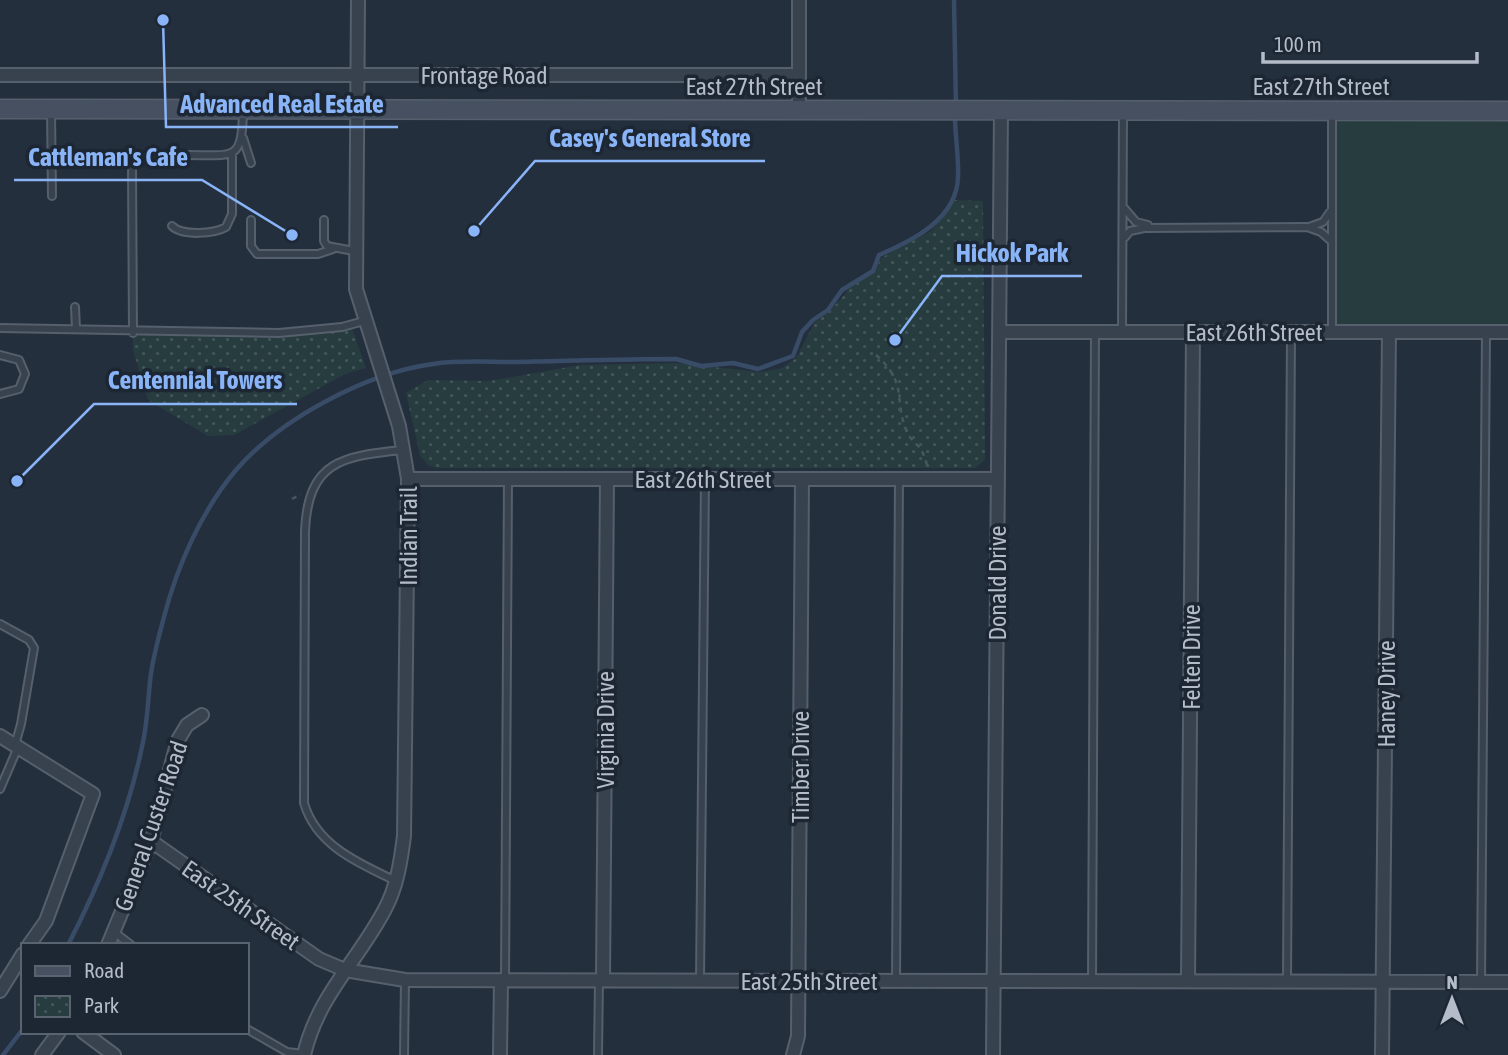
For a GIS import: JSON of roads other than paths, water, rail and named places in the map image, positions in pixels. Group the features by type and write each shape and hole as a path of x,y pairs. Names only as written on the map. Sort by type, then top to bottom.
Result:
{"main road":[{"name":"East 27th Street","path":"0,109 1508,111"}],"street":[{"name":"Indian Trail","path":"304,1054 320,1007 386,908 396,881 404,836 408,479 405,450 393,406 363,321 356,289 354,251 358,0"},
{"path":"799,0 799,110"},
{"name":"Frontage Road","path":"0,75 799,75"},
{"name":"Donald Drive","path":"993,1055 1002,111"},
{"name":"East 26th Street","path":"999,332 1508,332"},
{"name":"Felten Drive","path":"1188,981 1193,332"},
{"name":"Haney Drive","path":"1382,1055 1389,332"},
{"name":"East 26th Street","path":"408,479 998,479"},
{"name":"Virginia Drive","path":"601,980 607,479"},
{"name":"Timber Drive","path":"793,1055 798,1036 802,479"},
{"name":"General Custer Road","path":"109,943 151,841 178,740 187,724 202,715"},
{"path":"0,736 93,794 46,921 30,943"},
{"name":"East 25th Street","path":"151,841 319,959 345,970 405,980 1508,982"},
{"path":"0,991 5,973 21,956"},
{"path":"500,1055 503,980"},
{"path":"43,1055 58,1034"},
{"path":"86,1034 114,1055"}],"lane":[{"path":"51,110 52,197"},
{"path":"187,155 232,153 240,147 243,110"},
{"path":"1122,332 1123,111"},
{"path":"1332,111 1332,332"},
{"path":"242,136 251,163"},
{"path":"172,226 181,231 216,231 226,227 232,214 232,153"},
{"path":"132,168 133,333"},
{"path":"1123,206 1136,222 1161,228"},
{"path":"1123,241 1128,232 1135,229 1307,227 1323,222 1331,210"},
{"path":"251,220 251,246 257,254 318,254 333,249 354,251"},
{"path":"324,220 324,241 333,249"},
{"path":"1307,227 1321,232 1331,242"},
{"path":"75,307 76,329"},
{"path":"0,328 133,333 279,333 342,327 363,321"},
{"path":"1092,981 1095,332"},
{"path":"1287,981 1292,332"},
{"path":"1481,982 1486,332"},
{"path":"0,355 19,360 25,374 19,389 0,394"},
{"path":"396,881 331,845 314,828 304,803 305,531 310,491 326,469 356,455 405,450"},
{"path":"503,980 508,479"},
{"path":"700,981 705,479"},
{"path":"896,981 900,479"},
{"path":"0,624 29,640 34,648 17,746 0,789"},
{"path":"114,932 128,943"},
{"path":"404,1055 405,980"},
{"path":"598,1055 601,980"},
{"path":"248,1030 287,1052 304,1054"}],"waterway":[{"path":"954,0 956,108"},
{"path":"69,943 103,871 130,794 145,733 151,673 176,578 192,539 212,503 254,451 300,416 326,401 380,377 433,364 676,359 701,366 733,363 758,369 793,356 802,332 828,310 842,290 873,271 879,255 931,227 950,205 956,192 958,177 955,116"},
{"path":"3,1055 21,1032"}],"place":[{"name":"Advanced Real Estate","path":"163,20"},
{"name":"Casey's General Store","path":"474,231"},
{"name":"Cattleman's Cafe","path":"292,235"},
{"name":"Hickok Park","path":"895,340"},
{"name":"Centennial Towers","path":"17,481"}]}
